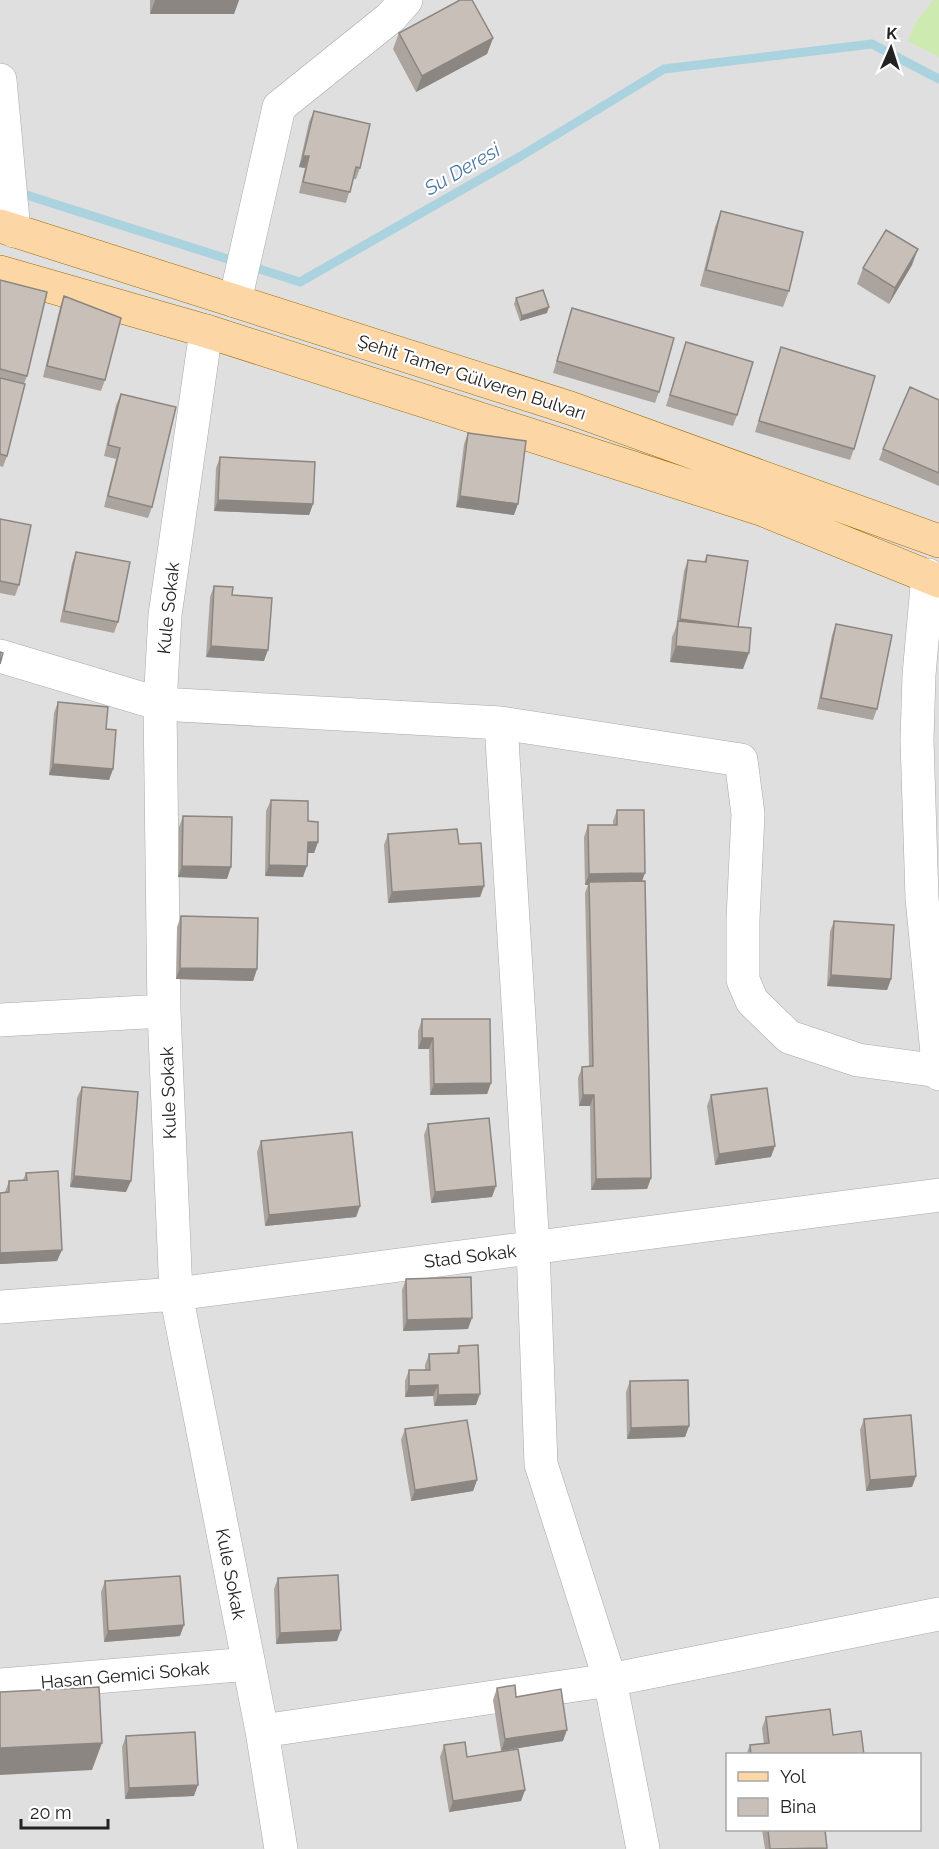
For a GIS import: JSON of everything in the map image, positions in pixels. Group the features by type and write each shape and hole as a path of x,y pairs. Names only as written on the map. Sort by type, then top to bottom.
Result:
{"main road":[{"name":"Şehit Tamer Gülveren Bulvarı","path":"9,222 237,292 570,408 939,541"},
{"name":"Şehit Tamer Gülveren Bulvarı","path":"0,272 206,331 761,509 933,578"}],"street":[{"path":"237,292 279,107 391,17 406,0"},
{"path":"0,80 8,170 9,222"},
{"name":"Kule Sokak","path":"206,331 165,615 160,704 164,1011 176,1293 262,1731 281,1849"},
{"path":"0,656 160,704 501,723 741,760 748,814 743,919 743,981 752,1001 789,1037 858,1060 939,1073 922,898 918,740 919,675 933,578"},
{"path":"501,723 533,1248 541,1464 610,1680 643,1849"},
{"path":"0,1020 164,1011"},
{"name":"Stad Sokak","path":"0,1307 176,1293 939,1196"},
{"path":"262,1731 610,1680 939,1614"},
{"name":"Hasan Gemici Sokak","path":"0,1685 249,1664"}],"shaded area":[{"path":"0,0 939,0 939,1849 0,1849"}],"green space":[{"path":"933,0 939,0 939,57 908,41 916,22"}],"building":[{"path":"460,0 472,0 493,38 422,76 399,33"},
{"path":"314,111 370,124 360,168 356,167 350,192 303,182 309,156 303,156"},
{"path":"721,211 803,232 789,291 706,270"},
{"path":"886,230 918,249 895,288 863,268"},
{"path":"0,280 47,292 27,376 0,369"},
{"path":"543,290 549,307 522,316 516,298"},
{"path":"64,296 121,318 105,380 47,366"},
{"path":"572,308 674,338 659,392 557,361"},
{"path":"686,342 753,362 737,415 670,395"},
{"path":"781,347 875,376 854,449 759,421"},
{"path":"0,378 25,384 7,456 0,454"},
{"path":"910,387 939,400 939,473 883,449"},
{"path":"121,394 176,407 152,507 108,496 120,448 108,445"},
{"path":"468,433 526,441 518,504 460,496"},
{"path":"220,457 315,462 313,504 218,500"},
{"path":"0,519 31,525 19,585 0,581"},
{"path":"76,552 130,562 118,622 64,611"},
{"path":"707,555 748,561 738,627 680,619 688,560 706,562"},
{"path":"214,586 233,587 232,595 272,598 268,650 211,646"},
{"path":"678,621 751,628 749,653 676,646"},
{"path":"836,624 892,635 877,709 821,698"},
{"path":"58,702 108,707 106,729 116,730 113,769 53,764"},
{"path":"271,800 308,801 308,821 318,822 318,842 308,842 307,866 269,865"},
{"path":"617,810 644,810 645,873 589,874 588,825 617,825"},
{"path":"183,816 232,817 231,867 182,866"},
{"path":"457,829 459,844 481,843 484,886 392,892 388,834"},
{"path":"645,881 651,1178 596,1179 594,1095 583,1095 582,1067 593,1066 589,882"},
{"path":"181,916 258,918 257,969 180,968"},
{"path":"834,921 894,925 891,979 831,975"},
{"path":"422,1019 490,1019 491,1083 434,1084 433,1038 422,1038"},
{"path":"82,1087 138,1092 131,1181 74,1176"},
{"path":"767,1088 775,1146 719,1154 711,1095"},
{"path":"489,1118 496,1186 435,1192 428,1124"},
{"path":"352,1132 360,1206 269,1215 261,1141"},
{"path":"58,1171 62,1250 0,1253 0,1193 9,1192 9,1181 27,1180 26,1173"},
{"path":"471,1277 472,1318 407,1320 406,1279"},
{"path":"478,1345 480,1394 438,1395 438,1385 409,1386 409,1370 430,1370 429,1354 459,1353 459,1346"},
{"path":"688,1380 689,1426 631,1428 630,1381"},
{"path":"911,1415 916,1476 870,1480 864,1419"},
{"path":"467,1420 477,1480 415,1490 405,1429"},
{"path":"338,1575 341,1630 280,1633 278,1578"},
{"path":"180,1576 184,1625 108,1631 105,1581"},
{"path":"515,1685 516,1697 561,1689 567,1730 505,1739 497,1688"},
{"path":"99,1687 102,1743 0,1748 0,1692"},
{"path":"830,1709 833,1735 861,1731 864,1753 751,1753 750,1745 769,1743 766,1717"},
{"path":"195,1732 198,1785 129,1788 126,1736"},
{"path":"465,1742 467,1757 518,1749 525,1790 453,1801 444,1745"},
{"path":"768,1831 825,1831 827,1848 770,1849"}],"waterway":[{"name":"Su Deresi","path":"17,192 300,282 521,156 664,69 872,44 939,79"}]}
